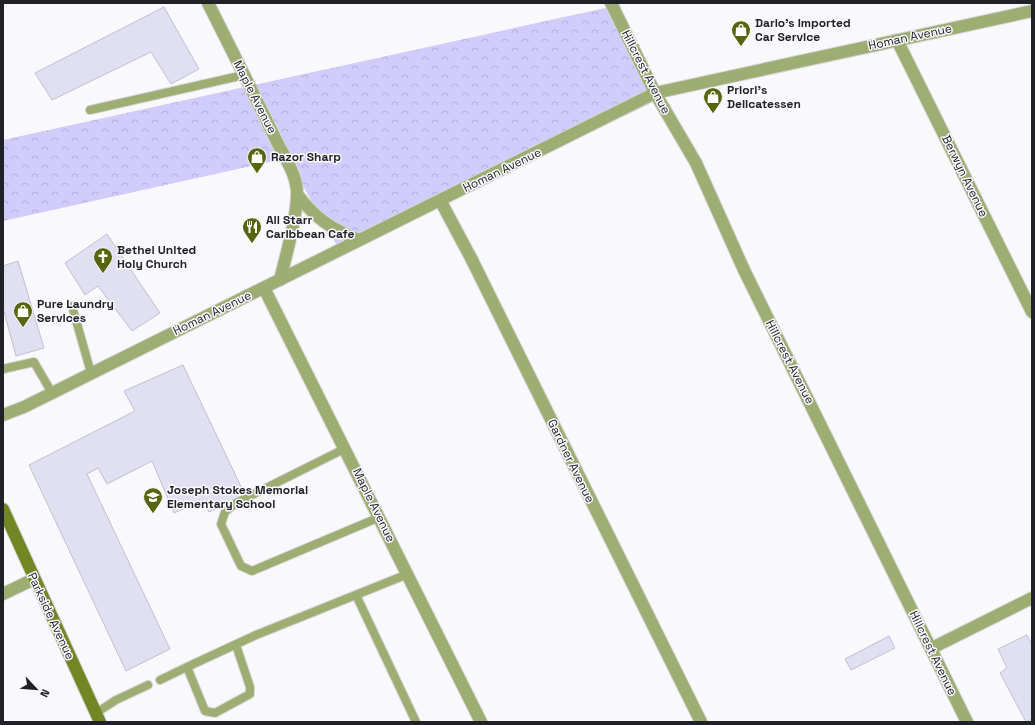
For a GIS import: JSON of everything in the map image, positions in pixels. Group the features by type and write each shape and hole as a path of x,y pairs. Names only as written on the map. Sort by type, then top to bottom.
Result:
{"main road":[{"name":"Parkside Avenue","path":"3,509 98,717"}],"street":[{"name":"Maple Avenue","path":"208,3 293,174 297,194 291,235 280,280"},
{"name":"Hillcrest Avenue","path":"611,3 655,93 696,164 744,270 932,648 967,722"},
{"name":"Homan Avenue","path":"3,415 24,408 91,373 655,93 1032,11"},
{"name":"Berwyn Avenue","path":"897,40 1032,312"},
{"name":"Maple Avenue","path":"297,194 310,211 327,225 359,240"},
{"name":"Gardner Avenue","path":"440,200 475,265 701,722"},
{"name":"Maple Avenue","path":"264,288 346,448 482,722"},
{"path":"3,594 34,579"},
{"path":"932,648 1032,598"}],"lane":[{"path":"90,110 244,75"},
{"path":"72,306 91,373"},
{"path":"3,369 34,362 52,393"},
{"path":"346,448 254,493 225,512 221,524 240,566 252,571 380,517"},
{"path":"160,680 236,645 408,574"},
{"path":"356,595 416,722"},
{"path":"187,667 205,710 216,713 250,694 250,687 236,645"},
{"path":"98,717 116,700 148,685"}],"green space":[{"path":"619,5 662,98 340,251 287,158 3,221 3,140"}],"building":[{"path":"164,7 199,69 171,84 151,52 52,100 35,73"},
{"name":"Bethel United Holy Church","path":"107,234 160,313 132,331 98,286 85,295 65,263"},
{"name":"Pure Laundry Services","path":"18,261 44,348 16,356 3,308 3,266"},
{"name":"Joseph Stokes Memorial Elementary School","path":"183,365 245,495 209,512 202,501 174,513 152,461 107,484 98,468 87,474 170,649 126,671 29,465 135,411 124,391"},
{"path":"1027,635 1032,645 1032,719 1026,722 1000,673 1007,668 998,649"},
{"path":"889,636 895,648 851,670 845,659"}],"place":[{"name":"Dario's Imported Car Service","path":"741,47"},
{"name":"Priori's Delicatessen","path":"713,114"},
{"name":"Razor Sharp","path":"257,174"},
{"name":"All Starr Caribbean Cafe","path":"252,244"},
{"name":"Bethel United Holy Church","path":"103,274"},
{"name":"Pure Laundry Services","path":"23,328"},
{"name":"Joseph Stokes Memorial Elementary School","path":"153,514"}]}
